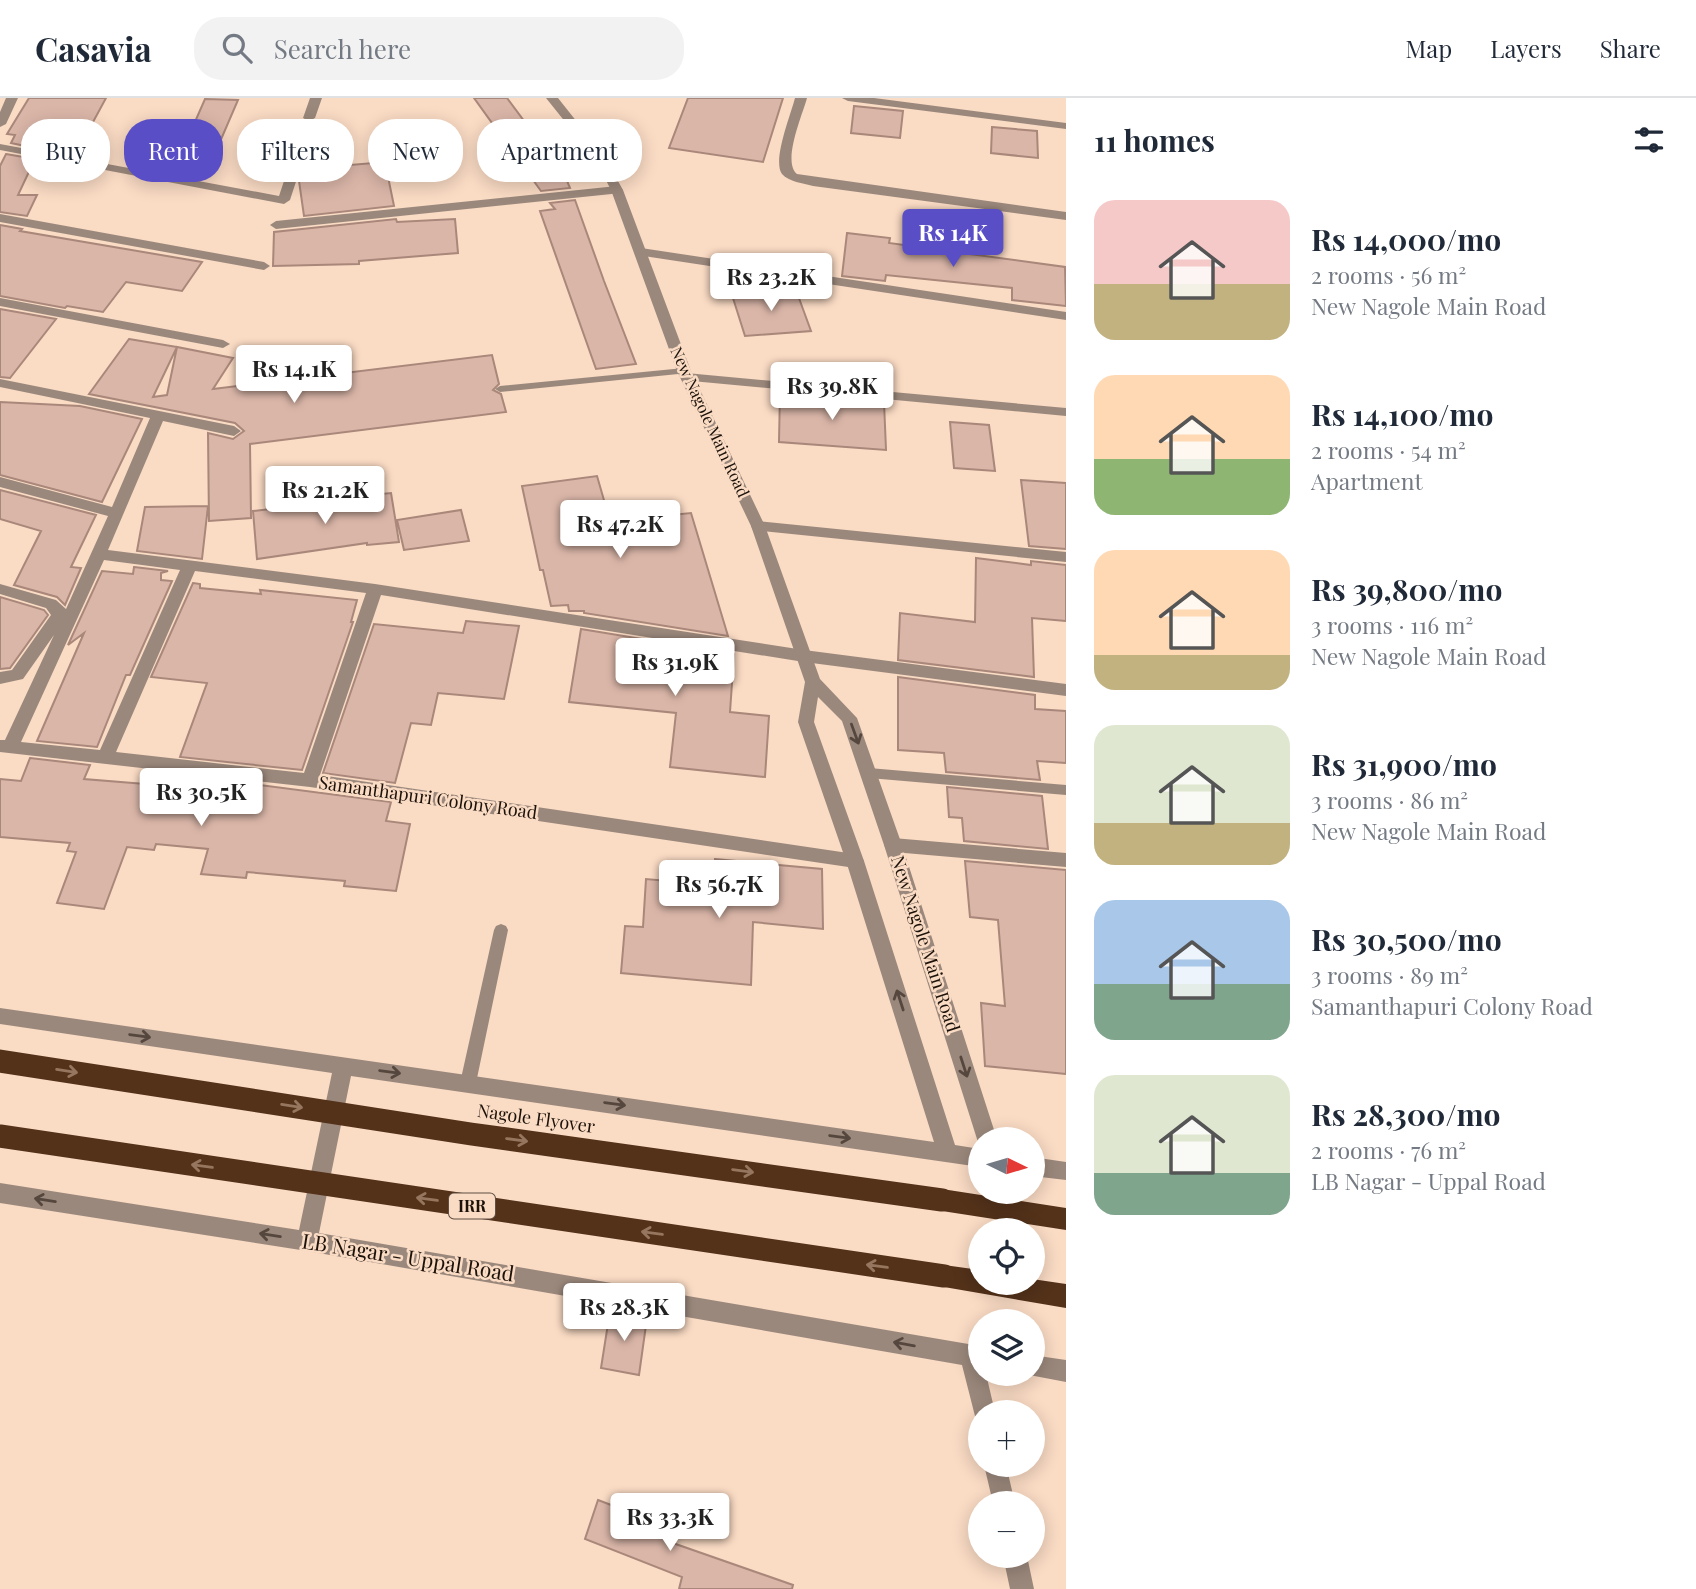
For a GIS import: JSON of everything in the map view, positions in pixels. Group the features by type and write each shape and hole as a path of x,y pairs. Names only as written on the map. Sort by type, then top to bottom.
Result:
{"highway":[{"name":"Nagole Flyover","path":"0,1061 471,1133 881,1190 1066,1219"},
{"name":"IRR","path":"0,1136 968,1279"},
{"path":"1045,1292 1066,1296"}],"street":[{"path":"0,124 12,98"},
{"path":"309,118 316,98"},
{"name":"New Nagole Main Road","path":"552,98 600,158 617,190 685,374 758,526 813,682 849,718 893,845 983,1127"},
{"path":"801,98 784,159 786,171 793,177 827,184 1066,216"},
{"path":"848,98 1066,126"},
{"path":"0,147 285,200 291,182"},
{"path":"276,225 617,190"},
{"path":"0,218 264,267"},
{"path":"641,252 1066,316"},
{"path":"0,302 223,344"},
{"path":"685,374 1066,412"},
{"path":"0,383 234,431"},
{"path":"5,746 118,514 158,415"},
{"path":"0,482 118,514"},
{"path":"758,526 1066,557"},
{"path":"99,554 375,589 804,656 1066,690"},
{"path":"105,758 189,567"},
{"path":"0,589 51,604 58,608 59,616 17,675 0,678"},
{"path":"310,780 375,589"},
{"name":"New Nagole Main Road","path":"813,682 806,722 855,861 943,1146"},
{"name":"Samanthapuri Colony Road","path":"5,746 310,780 855,861"},
{"path":"893,845 1066,860"},
{"path":"0,1016 343,1066 943,1146 968,1154"},
{"path":"307,1241 343,1066"},
{"path":"1045,1168 1066,1171"},
{"name":"LB Nagar - Uppal Road","path":"0,1193 712,1309 968,1356"},
{"path":"1045,1368 1066,1371"},
{"path":"1018,1568 1022,1589"}],"lane":[{"path":"500,389 685,374"},
{"path":"869,773 1066,790"},
{"path":"468,1083 501,930"}],"building":[{"path":"29,98 106,98 95,119 21,119 21,145 11,143 15,135 7,134"},
{"path":"474,98 507,98 523,119 489,119"},
{"path":"688,98 783,98 763,162 669,148"},
{"path":"205,99 238,100 223,135 223,119 196,119"},
{"path":"854,106 903,111 900,138 851,133"},
{"path":"992,127 1037,131 1038,158 991,153"},
{"path":"6,154 21,157 21,182 24,182 18,195 37,195 27,216 0,212 0,166"},
{"path":"368,163 368,182 389,182 394,206 304,216 299,182 354,182 354,165"},
{"path":"535,182 568,182 570,188 541,191"},
{"path":"575,200 636,364 596,369 540,211 555,209 550,203"},
{"path":"396,219 397,222 455,219 458,253 359,261 359,264 273,266 274,232"},
{"path":"0,225 22,229 20,231 202,262 182,291 126,282 103,312 67,306 65,308 0,296"},
{"path":"847,233 890,238 889,243 1065,267 1066,306 1012,300 1012,288 886,275 885,281 842,276"},
{"path":"796,290 811,331 745,336 732,295"},
{"path":"0,309 56,319 10,378 0,377"},
{"path":"129,339 177,347 233,358 213,389 492,355 499,384 493,390 501,394 506,412 250,444 251,518 209,521 208,433 233,439 244,431 235,423 89,394","holes":["177,347 167,395 153,397"]},
{"path":"780,392 884,402 886,450 779,442"},
{"path":"0,402 80,406 142,419 102,502 0,475"},
{"path":"950,422 989,425 995,471 954,468"},
{"path":"597,476 610,521 691,513 728,636 584,611 569,611 568,605 551,606 543,570 540,570 522,486"},
{"path":"1021,480 1066,483 1066,549 1029,546"},
{"path":"0,490 96,515 71,567 81,568 65,605 57,597 14,585 41,531 0,519"},
{"path":"391,493 399,542 367,543 257,559 253,511"},
{"path":"208,506 202,559 137,551 145,507"},
{"path":"461,510 469,541 404,550 397,520"},
{"path":"976,558 1031,565 1031,561 1066,565 1066,621 1032,618 1034,677 898,660 900,613 975,622"},
{"path":"134,567 168,571 161,573 161,580 172,581 130,675 126,675 97,747 37,741 84,633 68,645 102,571 133,574"},
{"path":"193,583 200,584 200,588 261,594 260,590 357,600 353,622 302,770 180,757 207,683 151,677"},
{"path":"0,597 44,610 48,615 10,668 0,669"},
{"path":"466,621 519,626 504,699 438,693 431,725 411,723 395,783 323,773 374,624 463,633"},
{"path":"581,629 734,654 730,712 769,716 765,777 670,767 676,713 569,702"},
{"path":"898,677 1035,695 1035,709 1066,711 1066,763 1037,761 1040,780 946,772 944,753 898,750"},
{"path":"30,758 90,765 84,779 170,786 174,774 391,802 386,821 410,824 396,891 344,886 345,881 247,872 246,878 201,874 208,849 156,844 154,850 127,847 104,909 57,903 76,852 67,851 70,843 0,837 0,779 21,781"},
{"path":"947,787 1042,796 1048,849 964,841 962,818 949,817"},
{"path":"715,859 822,869 823,929 753,922 751,985 621,973 625,926 643,927 646,879 714,885"},
{"path":"965,861 1066,870 1066,1074 985,1066 981,1003 1005,1006 998,920 970,917"},
{"path":"610,1311 647,1318 639,1375 601,1368"},
{"path":"598,1500 674,1529 670,1542 793,1585 792,1589 679,1589 682,1577 585,1539"}]}
